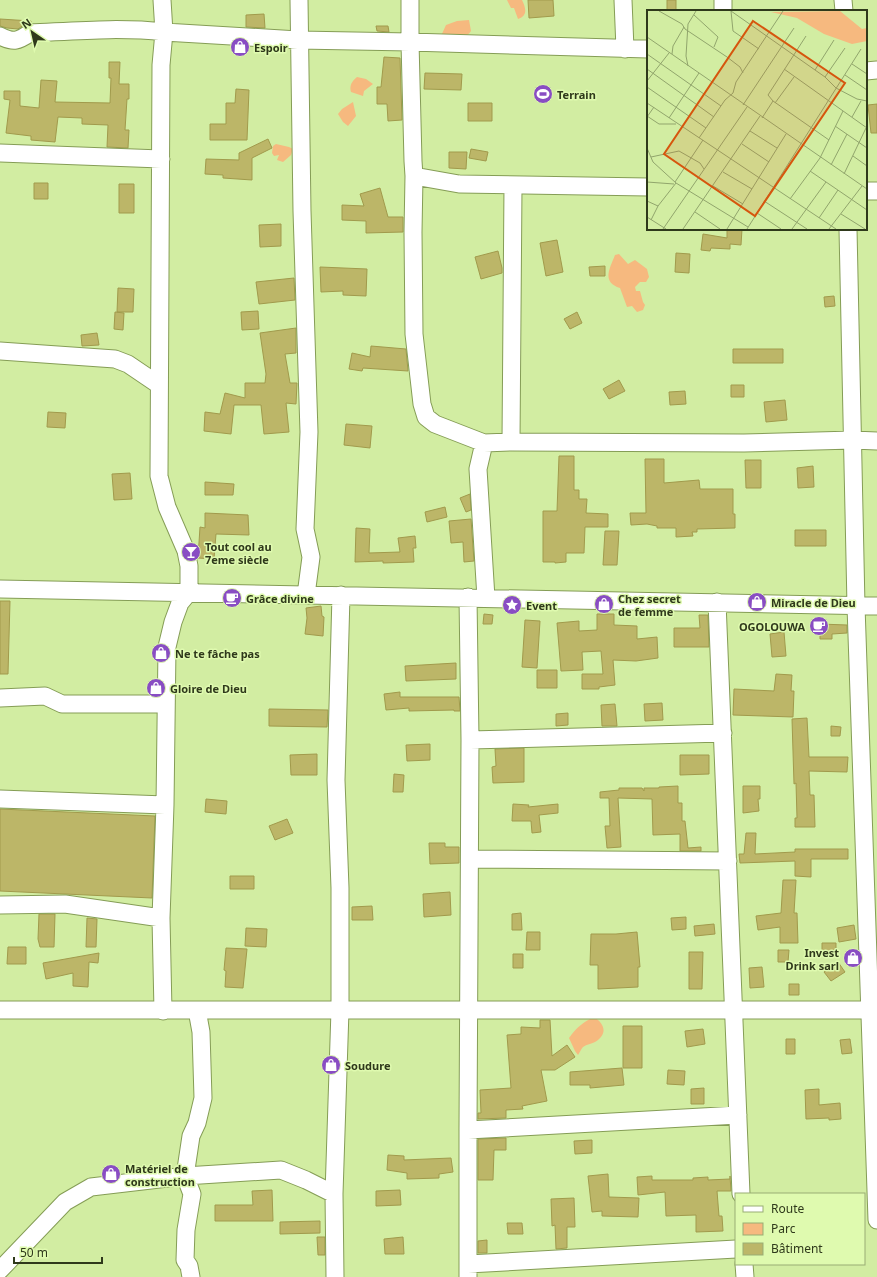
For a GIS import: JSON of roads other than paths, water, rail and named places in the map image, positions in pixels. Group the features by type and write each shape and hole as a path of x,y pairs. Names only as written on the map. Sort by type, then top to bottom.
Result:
{"street":[{"path":"162,0 164,32 161,65 159,476 167,507 186,551 189,566 189,592 180,603 173,622 167,647 165,804 161,918 163,1010"},
{"path":"299,0 298,40 309,432 305,529 311,557 306,595"},
{"path":"410,0 412,153 414,176 414,334 422,404 426,417 435,424 484,443 744,443 852,440 877,441"},
{"path":"623,0 624,49"},
{"path":"723,10 724,0"},
{"path":"843,0 844,10"},
{"path":"0,36 10,41 21,39 30,33 119,29 298,40 647,49"},
{"path":"867,71 877,70"},
{"path":"0,153 160,159"},
{"path":"414,176 459,184 647,187"},
{"path":"510,442 514,186"},
{"path":"848,230 856,606 873,1011 877,1220"},
{"path":"0,351 115,359 128,364 159,385"},
{"path":"484,443 478,469 486,598"},
{"path":"0,589 877,606"},
{"path":"335,1277 334,1194 340,1010 340,888 336,780 341,595"},
{"path":"468,597 470,740 468,1270 735,1249"},
{"path":"717,602 741,1193"},
{"path":"0,698 45,696 62,704 166,704"},
{"path":"470,740 723,733"},
{"path":"139,804 165,783"},
{"path":"0,799 165,804"},
{"path":"470,859 728,861"},
{"path":"0,905 65,904 161,918"},
{"path":"0,1010 873,1011"},
{"path":"191,1277 189,1266 185,1260 186,1230 192,1194 185,1176 191,1136 197,1123 203,1098 201,1032 196,1010"},
{"path":"468,1130 738,1115"},
{"path":"0,1270 65,1202 90,1187 185,1176 281,1170 306,1180 334,1194"},
{"path":"744,1265 745,1277"}],"place":[{"name":"Espoir","path":"240,47"},
{"name":"Terrain","path":"543,94"},
{"name":"Tout cool au 7eme siècle","path":"191,552"},
{"name":"Grâce divine","path":"232,598"},
{"name":"Miracle de Dieu","path":"757,602"},
{"name":"Chez secret de femme","path":"604,604"},
{"name":"Event","path":"512,605"},
{"name":"OGOLOUWA","path":"819,626"},
{"name":"Ne te fâche pas","path":"161,653"},
{"name":"Gloire de Dieu","path":"156,688"},
{"name":"Invest Drink sarl","path":"853,958"},
{"name":"Soudure","path":"331,1065"},
{"name":"Matériel de construction","path":"111,1174"}]}
